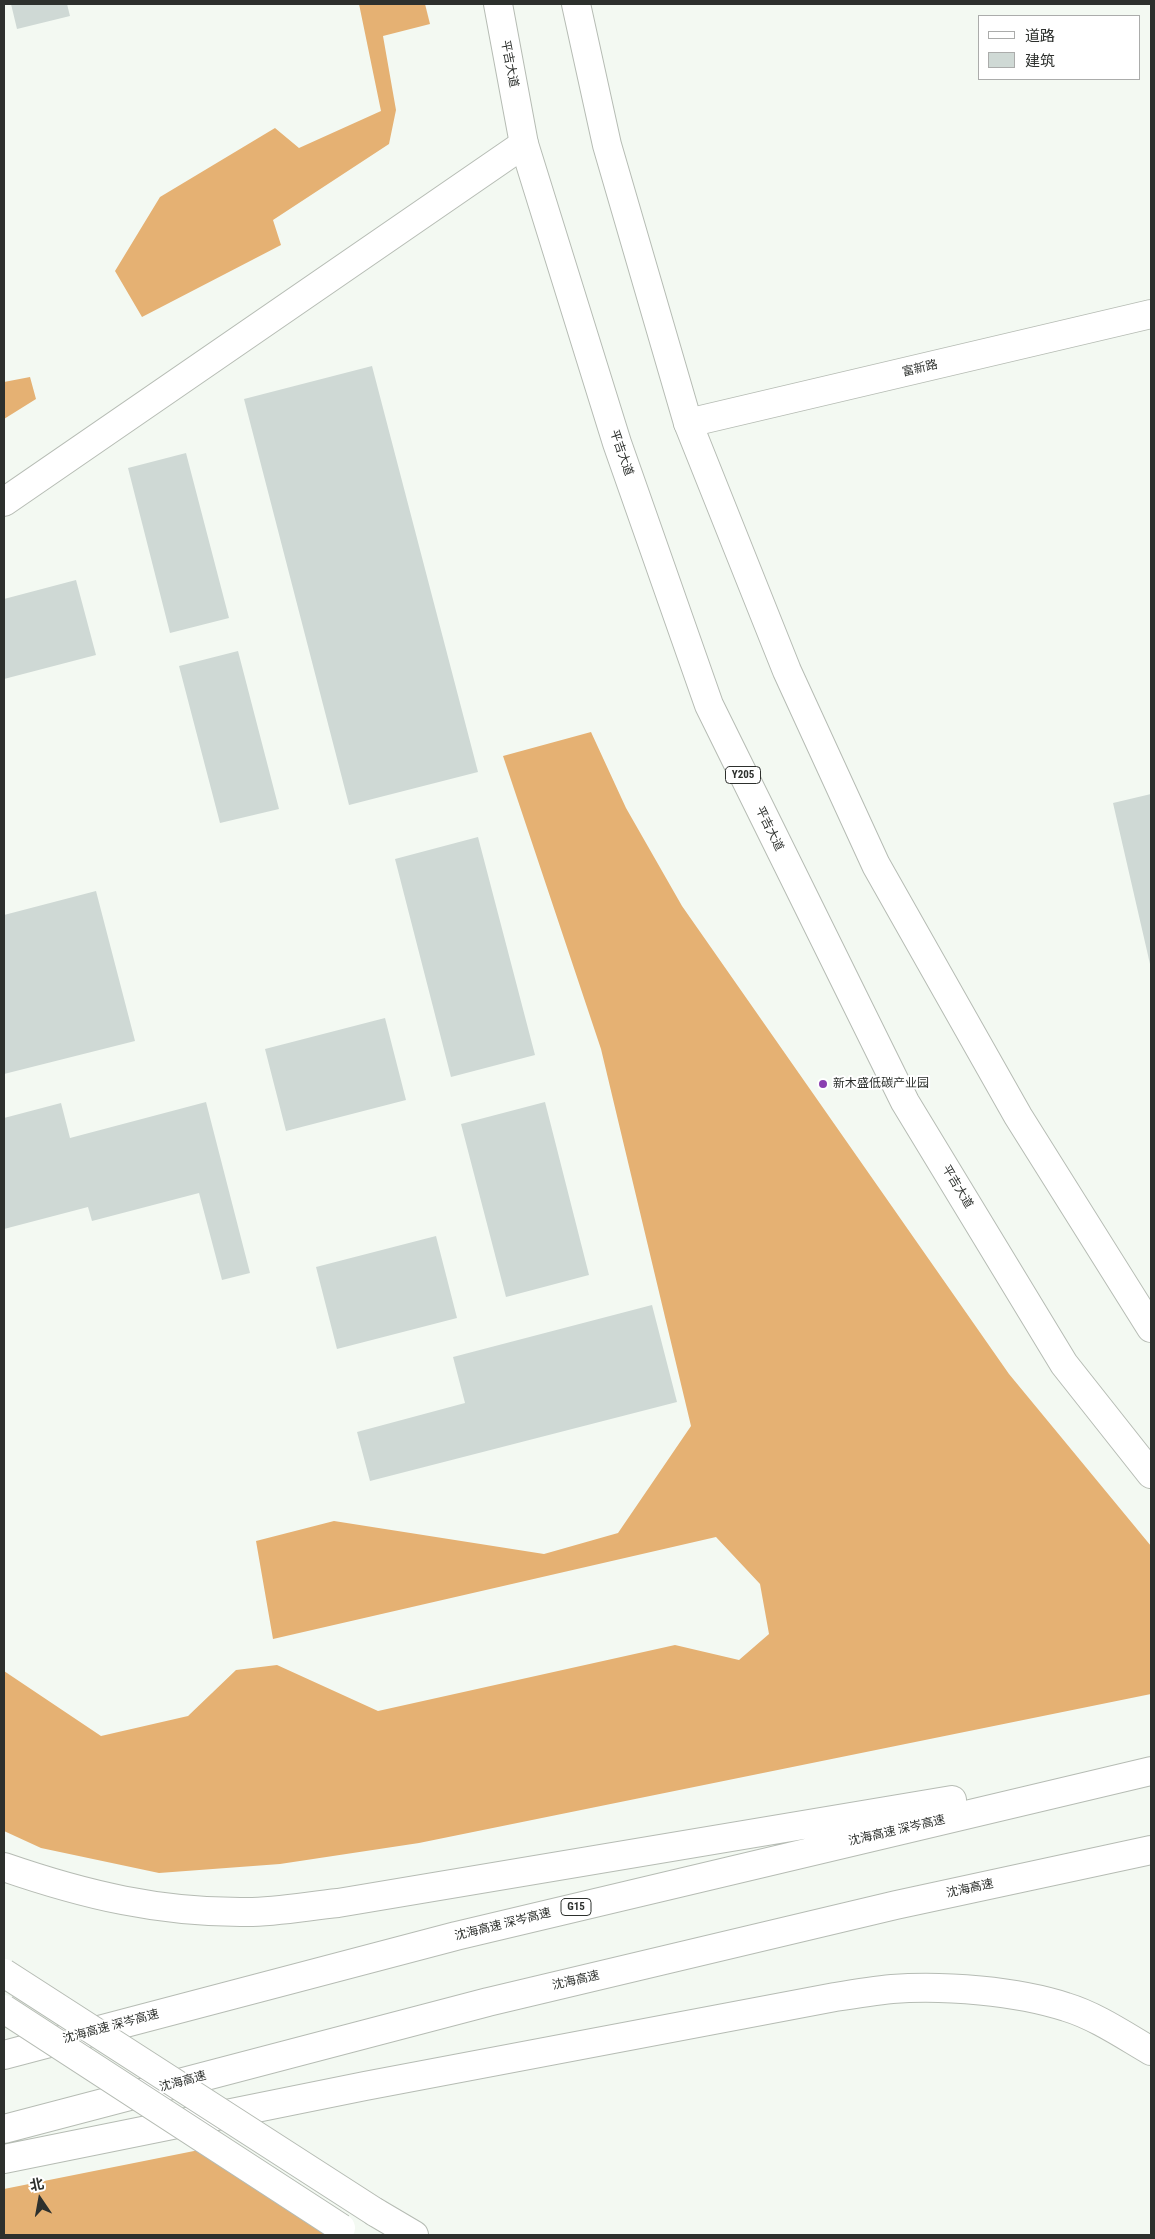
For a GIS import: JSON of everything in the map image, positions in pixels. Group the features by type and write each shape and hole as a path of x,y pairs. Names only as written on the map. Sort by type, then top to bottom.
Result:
{"main road":[{"name":"平吉大道","path":"498,4 524,144 617,443 709,705 906,1102 1064,1364 1151,1474"},
{"path":"576,4 607,145 688,424 787,671 876,865 1018,1116 1151,1328"},
{"path":"4,502 524,144"},
{"name":"富新路","path":"688,424 1151,314"},
{"path":"4,1868 67,1889 125,1902 190,1911 248,1912 338,1903 1151,1769"},
{"name":"沈海高速 深岑高速","path":"4,2055 456,1936 1151,1769"},
{"name":"沈海高速","path":"4,2129 498,2000 896,1905 1151,1850"},
{"path":"4,1973 375,2212 414,2235"},
{"path":"4,2159 365,2086 835,1997 892,1989 949,1989 1006,1994 1067,2007 1114,2029 1151,2051"},
{"path":"4,2009 347,2232"}],"shaded area":[{"path":"359,4 425,4 430,24 383,36 396,110 389,144 273,220 281,245 142,317 115,271 160,197 275,128 299,148 381,111"},
{"path":"30,377 36,399 4,419 4,382"},
{"path":"591,732 626,808 682,906 1009,1374 1151,1546 1151,1694 419,1843 280,1864 159,1873 41,1848 4,1831 4,1671 101,1736 188,1716 236,1670 277,1665 378,1711 675,1645 739,1660 769,1634 760,1584 716,1537 273,1639 256,1541 334,1521 544,1554 618,1533 691,1426 601,1049 503,756"},
{"path":"204,2149 338,2235 4,2235 4,2189"}],"building":[{"path":"11,4 67,4 70,16 17,29"},
{"path":"372,366 478,772 349,805 244,399"},
{"path":"186,453 229,618 170,633 128,468"},
{"path":"76,580 96,655 4,679 4,599"},
{"path":"238,651 279,809 220,823 179,666"},
{"path":"1151,794 1151,964 1150,964 1113,803"},
{"path":"478,837 535,1055 451,1077 395,859"},
{"path":"96,891 135,1041 4,1074 4,915"},
{"path":"385,1018 406,1100 286,1131 265,1049"},
{"path":"206,1102 250,1273 222,1280 199,1193 92,1221 88,1207 4,1229 4,1118 61,1103 70,1138"},
{"path":"545,1102 589,1275 506,1297 461,1124"},
{"path":"436,1236 457,1318 337,1349 316,1267"},
{"path":"652,1305 677,1402 370,1481 357,1432 465,1403 453,1357"}],"place":[{"name":"新木盛低碳产业园","path":"823,1084"}]}
